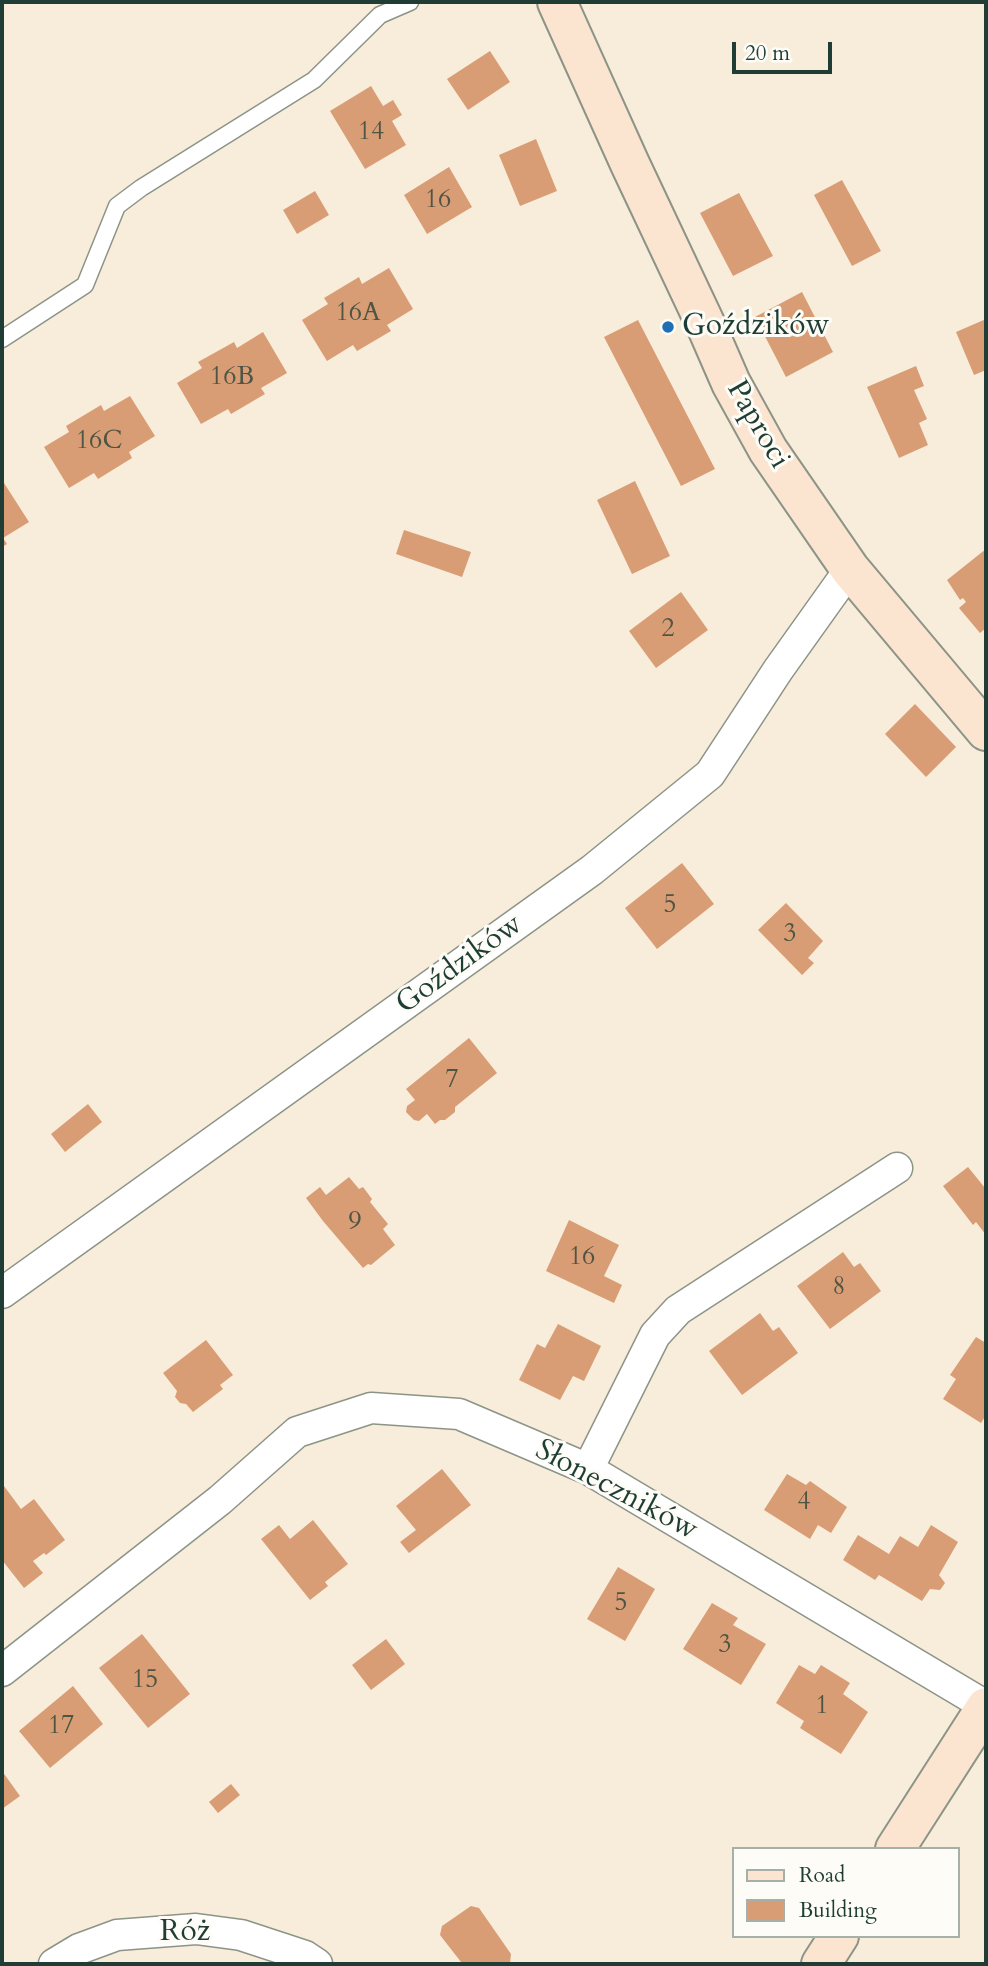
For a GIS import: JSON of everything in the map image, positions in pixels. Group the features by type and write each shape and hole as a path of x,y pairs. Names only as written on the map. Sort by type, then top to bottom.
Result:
{"street":[{"name":"Paproci","path":"557,2 731,383 768,450 850,569 986,731"},
{"name":"Goździków","path":"2,1293 592,870 710,775 778,670 850,569"},
{"path":"588,1469 655,1335 678,1310 897,1168"},
{"name":"Słoneczników","path":"2,1671 220,1500 297,1432 371,1408 459,1414 588,1469 986,1707"},
{"path":"896,1847 986,1707"},
{"name":"Róż","path":"54,1964 79,1949 117,1936 196,1929 240,1936 304,1956 317,1964"},
{"path":"821,1964 838,1938"}],"lane":[{"path":"2,339 85,285 117,206 141,188 314,80 380,15 410,2"}],"building":[{"path":"490,51 510,82 468,110 447,79"},
{"path":"371,86 383,106 393,100 402,115 392,121 406,145 365,169 330,111"},
{"path":"536,139 557,191 520,206 499,155"},
{"path":"449,167 472,207 427,234 404,195"},
{"path":"842,180 881,251 852,266 814,195"},
{"path":"315,191 329,215 297,234 283,210"},
{"path":"739,193 773,256 733,276 700,213"},
{"path":"389,268 413,309 387,325 391,331 357,351 353,345 327,361 302,320 328,304 324,298 359,277 362,284"},
{"path":"802,292 833,352 786,377 755,317"},
{"path":"986,319 986,370 974,375 956,332"},
{"path":"638,320 715,469 681,486 604,337"},
{"path":"263,332 287,373 261,388 265,394 231,414 228,409 201,424 177,383 202,368 198,362 234,342 237,348"},
{"path":"916,366 924,386 914,390 927,419 919,423 928,445 899,458 867,387"},
{"path":"130,396 155,436 129,452 132,458 98,479 94,473 69,488 44,447 69,432 66,426 101,405 104,411"},
{"path":"635,481 670,556 632,574 597,500"},
{"path":"4,483 29,522 3,538 7,544 2,547 2,484"},
{"path":"404,530 471,552 462,577 396,554"},
{"path":"986,549 986,628 980,633 959,608 966,602 963,598 960,600 947,580"},
{"path":"681,592 708,630 656,668 629,631"},
{"path":"915,704 956,747 926,777 885,734"},
{"path":"682,863 714,904 657,949 625,908"},
{"path":"786,903 823,941 808,958 814,963 802,975 758,930"},
{"path":"469,1038 497,1073 455,1107 455,1112 445,1120 435,1124 427,1114 419,1121 414,1120 406,1112 407,1106 415,1100 406,1089"},
{"path":"88,1104 102,1122 65,1152 51,1134"},
{"path":"968,1167 986,1187 986,1235 976,1222 973,1225 943,1186"},
{"path":"349,1177 359,1189 363,1187 372,1199 370,1202 388,1224 383,1229 395,1245 371,1265 363,1268 306,1198 320,1187 326,1195"},
{"path":"569,1220 619,1245 604,1276 622,1285 614,1303 546,1271"},
{"path":"843,1252 854,1267 860,1263 881,1291 830,1329 797,1286"},
{"path":"760,1313 773,1331 779,1327 798,1353 742,1395 709,1351"},
{"path":"558,1324 601,1346 584,1381 573,1376 560,1400 519,1380 537,1344 545,1348"},
{"path":"976,1337 986,1343 986,1415 981,1423 943,1399 956,1379 950,1375"},
{"path":"206,1340 233,1375 220,1385 223,1389 193,1412 175,1397 177,1391 163,1373"},
{"path":"442,1469 471,1505 409,1553 400,1542 416,1530 396,1506"},
{"path":"787,1474 806,1485 810,1481 847,1507 831,1533 818,1525 810,1539 764,1510"},
{"path":"4,1486 21,1509 34,1499 65,1540 46,1555 44,1553 33,1561 43,1573 24,1588 2,1560"},
{"path":"313,1520 348,1564 325,1582 328,1586 310,1600 261,1539 279,1525 290,1539"},
{"path":"931,1525 958,1542 939,1575 945,1583 940,1590 930,1589 922,1601 879,1575 875,1580 843,1560 858,1535 889,1554 900,1536 918,1547"},
{"path":"618,1567 655,1589 625,1641 587,1619"},
{"path":"712,1603 738,1618 733,1625 766,1644 741,1685 683,1649"},
{"path":"142,1634 190,1694 148,1728 99,1668"},
{"path":"386,1639 405,1664 371,1690 352,1665"},
{"path":"799,1665 815,1674 821,1665 850,1683 843,1694 868,1712 841,1754 800,1728 804,1721 776,1703"},
{"path":"73,1686 103,1724 50,1768 19,1731"},
{"path":"2,1771 20,1796 2,1809"},
{"path":"231,1784 240,1795 218,1813 209,1802"},
{"path":"471,1906 479,1908 511,1954 510,1963 457,1964 461,1962 440,1935 442,1926"}],"place":[{"name":"Goździków","path":"668,327"}]}
